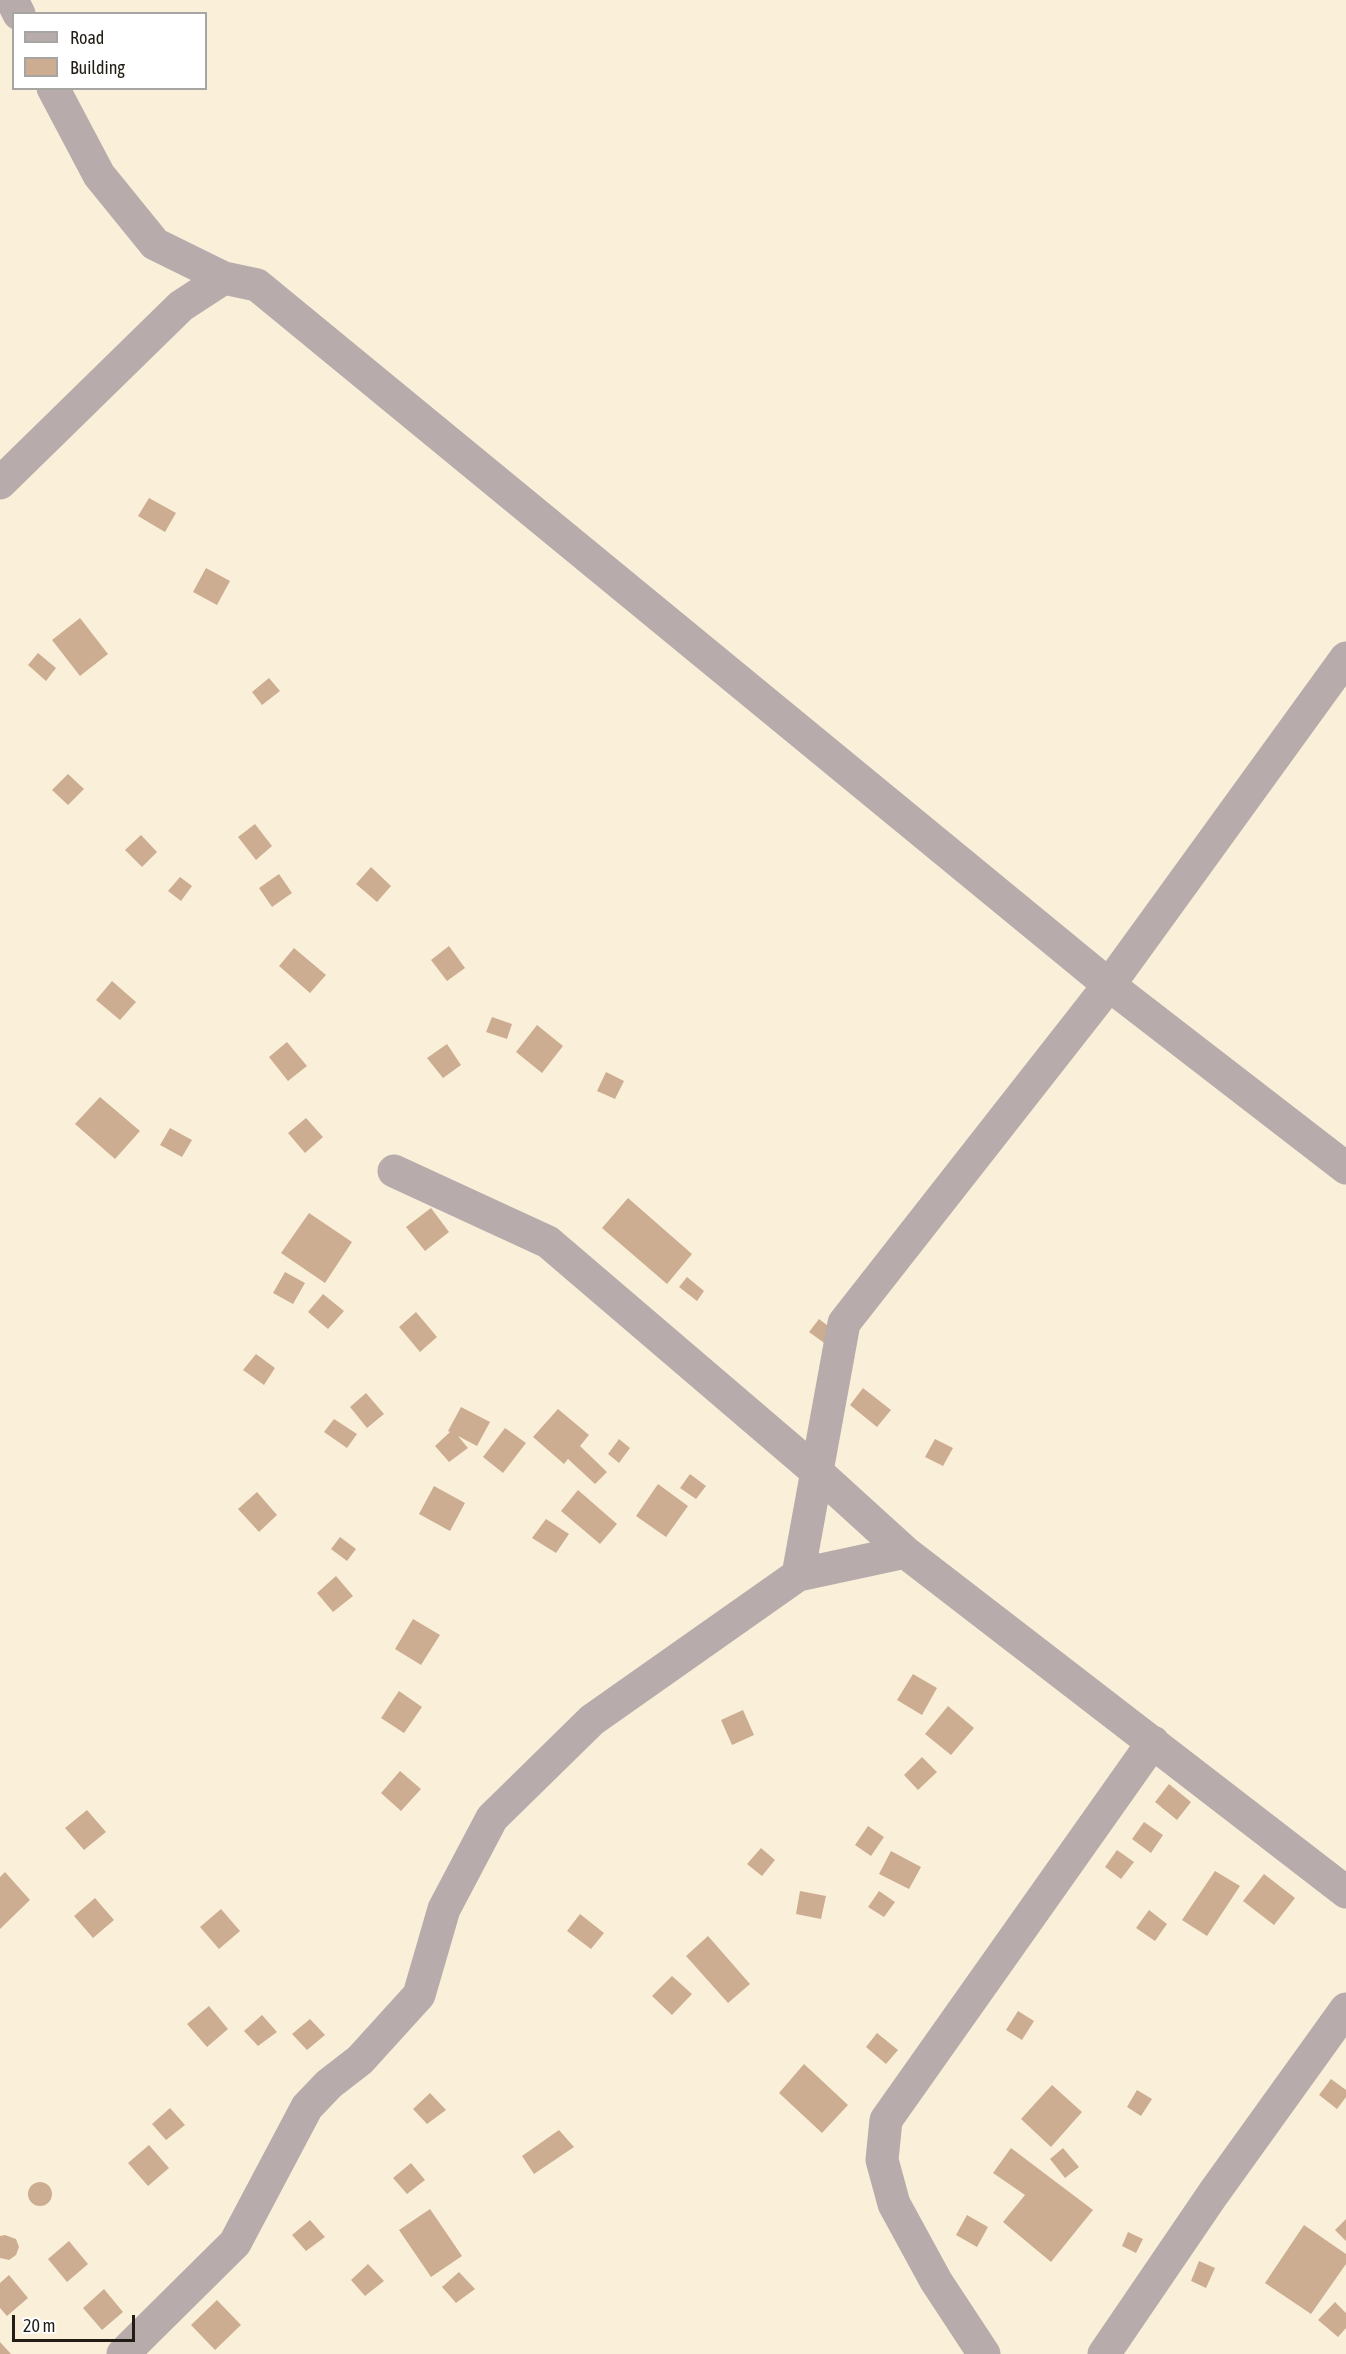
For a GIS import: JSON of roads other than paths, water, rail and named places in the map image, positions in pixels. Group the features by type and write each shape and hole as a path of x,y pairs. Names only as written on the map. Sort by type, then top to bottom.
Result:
{"street":[{"path":"54,90 99,175 155,244 224,278 257,285 1109,985 1346,1168"},
{"path":"0,483 181,306 224,278"},
{"path":"798,1575 844,1323 1109,985 1346,658"},
{"path":"394,1171 548,1242 818,1472 905,1552 1346,1892"},
{"path":"123,2354 235,2243 307,2107 329,2084 360,2060 419,1995 444,1909 492,1818 592,1720 798,1575 905,1552"},
{"path":"984,2354 936,2281 894,2204 882,2160 886,2120 1153,1742"},
{"path":"1104,2354 1213,2194 1346,2009"}]}
